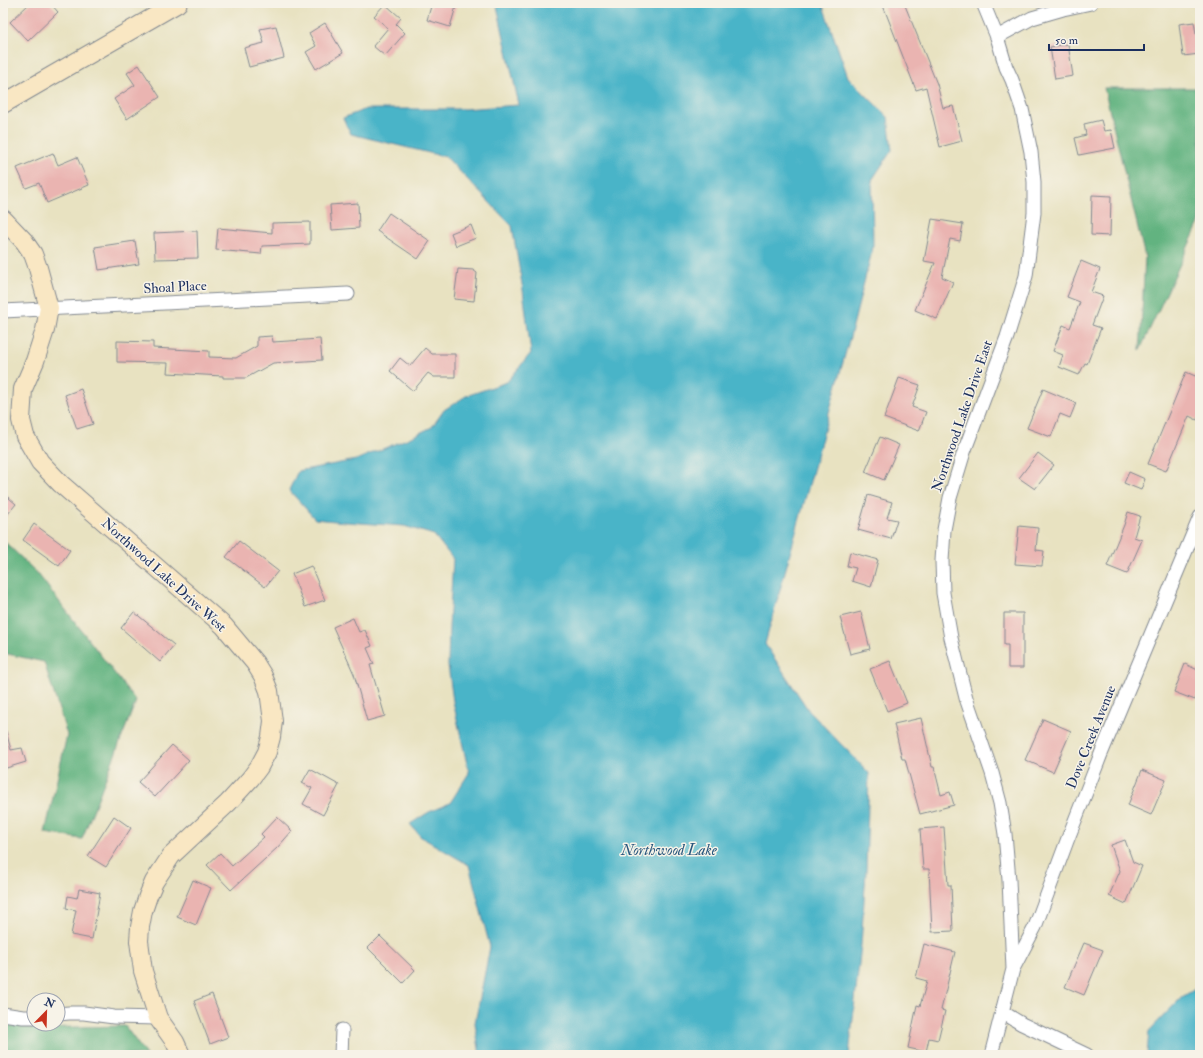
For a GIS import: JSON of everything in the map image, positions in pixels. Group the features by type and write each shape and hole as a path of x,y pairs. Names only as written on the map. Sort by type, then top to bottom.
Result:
{"street":[{"path":"3,104 178,3"},
{"name":"Northwood Lake Drive East","path":"983,3 997,37 1006,67 1022,108 1031,152 1034,182 1034,214 1026,276 1007,337 964,452 950,498 944,530 942,561 943,593 950,638 966,698 992,773 1000,803 1005,834 1009,880 1013,969 991,1055"},
{"path":"997,37 1032,18 1091,3"},
{"name":"Northwood Lake Drive West","path":"3,219 24,241 33,254 49,308 46,330 23,389 21,420 25,436 40,462 73,495 224,626 255,663 263,676 269,691 273,722 267,752 259,767 250,780 171,856 154,882 148,896 140,927 140,957 158,1018 175,1042 181,1055"},
{"name":"Shoal Place","path":"3,311 348,294"},
{"name":"Dove Creek Avenue","path":"1013,969 1035,927 1066,841 1101,754 1200,517"},
{"path":"1002,1012 1022,1024 1087,1055"},
{"path":"66,1013 84,1013 114,1017 158,1018"},
{"path":"3,1014 26,1017"},
{"path":"341,1055 342,1030"}],"green space":[{"path":"1104,88 1200,88 1200,221 1140,350 1145,257"},
{"path":"3,540 38,574 136,701 82,839 45,833 67,735 44,662 3,653"},
{"path":"3,1020 26,1026 26,1032 66,1032 66,1027 125,1026 146,1055 3,1055"}],"water":[{"name":"Northwood Lake","path":"497,3 822,3 848,77 888,117 892,150 872,180 873,247 853,326 765,644 809,711 869,773 866,871 861,945 849,1055 480,1055 475,1023 490,947 469,865 421,837 410,824 429,812 450,803 469,773 453,701 448,665 453,559 434,535 404,526 315,519 289,490 298,471 356,460 432,427 444,410 466,396 507,382 531,353 523,290 512,226 446,157 351,134 343,118 366,109 463,109 519,105"},
{"path":"1200,986 1200,1055 1147,1054 1149,1031 1182,997"}],"building":[{"path":"30,3 50,3 58,12 28,41 10,22"},
{"path":"432,3 457,3 450,27 427,20"},
{"path":"882,3 904,3 937,84 943,108 953,106 962,141 940,147 926,87 916,90"},
{"path":"385,4 401,18 396,24 405,33 385,56 373,46 388,28 374,16"},
{"path":"1194,22 1196,34 1200,34 1200,54 1183,56 1179,24"},
{"path":"325,23 343,53 316,69 306,52 316,46 309,33"},
{"path":"276,26 284,58 249,67 244,48 264,43 260,29"},
{"path":"1068,44 1073,76 1055,79 1050,47"},
{"path":"139,65 160,97 127,119 114,99 135,85 127,73"},
{"path":"1101,120 1104,131 1111,130 1115,148 1079,155 1075,138 1086,135 1084,124"},
{"path":"53,153 58,165 77,157 89,185 47,203 39,183 26,188 17,168"},
{"path":"1092,195 1111,196 1110,236 1091,235"},
{"path":"358,203 359,228 332,230 330,205"},
{"path":"389,213 430,241 418,259 377,231"},
{"path":"932,219 963,224 960,241 950,239 942,277 953,282 937,319 915,310 935,263 924,261"},
{"path":"310,222 310,244 262,246 261,254 216,250 218,228 272,233 272,223"},
{"path":"471,225 476,238 456,246 451,233"},
{"path":"197,231 198,258 155,259 154,233"},
{"path":"135,241 139,264 99,270 95,247"},
{"path":"1081,261 1100,269 1091,292 1103,296 1092,325 1101,328 1087,364 1085,363 1079,375 1059,367 1063,355 1053,351 1063,325 1070,328 1080,302 1067,297"},
{"path":"458,269 473,270 477,273 474,301 454,299"},
{"path":"272,336 273,342 320,339 322,360 273,363 246,378 223,378 223,376 167,373 168,363 117,362 117,341 153,342 153,348 209,351 209,357 236,358 257,346 257,337"},
{"path":"425,348 432,354 455,354 455,377 434,377 428,373 413,391 390,371 400,358 410,366"},
{"path":"1186,372 1200,378 1200,413 1197,420 1189,416 1166,471 1148,464"},
{"path":"899,378 920,385 912,407 926,412 919,431 884,418"},
{"path":"81,389 93,424 77,429 65,395"},
{"path":"1043,389 1076,403 1070,418 1060,414 1051,437 1027,428"},
{"path":"880,437 899,445 884,480 865,472"},
{"path":"1038,453 1054,465 1035,489 1019,478"},
{"path":"1129,472 1145,479 1141,490 1124,483"},
{"path":"3,493 16,504 3,520"},
{"path":"868,495 892,502 887,518 897,520 891,539 858,530"},
{"path":"1128,512 1140,516 1134,537 1142,540 1127,574 1107,566"},
{"path":"34,524 70,550 59,566 23,540"},
{"path":"1019,526 1038,528 1036,550 1044,551 1042,566 1015,564"},
{"path":"239,541 278,571 265,587 226,557"},
{"path":"850,552 878,560 871,587 852,581 856,568 847,566"},
{"path":"311,566 325,600 305,607 292,574"},
{"path":"134,612 174,645 160,662 121,628"},
{"path":"861,612 870,649 850,654 840,617"},
{"path":"1004,613 1023,613 1023,668 1008,668 1008,645 1004,645"},
{"path":"353,618 359,632 365,630 372,646 367,648 374,664 370,665 385,716 367,721 354,674 333,627"},
{"path":"890,661 907,703 887,711 870,669"},
{"path":"1185,664 1200,671 1200,688 1195,700 1174,692"},
{"path":"921,718 932,767 934,767 941,795 950,792 954,805 920,814 905,759 902,759 894,724"},
{"path":"1043,719 1071,731 1053,772 1025,760"},
{"path":"3,731 6,731 11,750 22,748 26,762 3,769"},
{"path":"172,745 189,760 155,797 138,782"},
{"path":"310,769 339,785 323,815 303,804 312,788 302,783"},
{"path":"1142,770 1166,780 1151,815 1128,805"},
{"path":"114,816 131,828 106,867 88,856"},
{"path":"277,817 292,831 277,848 231,890 207,865 220,853 232,866 264,837 261,834"},
{"path":"944,827 948,885 951,885 953,931 932,932 929,869 923,869 920,829"},
{"path":"1125,840 1133,862 1142,866 1126,904 1109,896 1120,871 1111,845"},
{"path":"193,880 211,888 196,925 177,917"},
{"path":"79,889 100,893 92,939 71,935 76,910 66,908 68,896 77,898"},
{"path":"380,936 415,970 403,983 368,948"},
{"path":"1084,943 1103,950 1084,995 1065,987"},
{"path":"924,944 955,952 941,1010 945,1011 938,1040 929,1038 926,1052 908,1048 917,1005 920,1006 927,981 916,978"},
{"path":"212,994 228,1037 210,1044 194,1001"}]}
